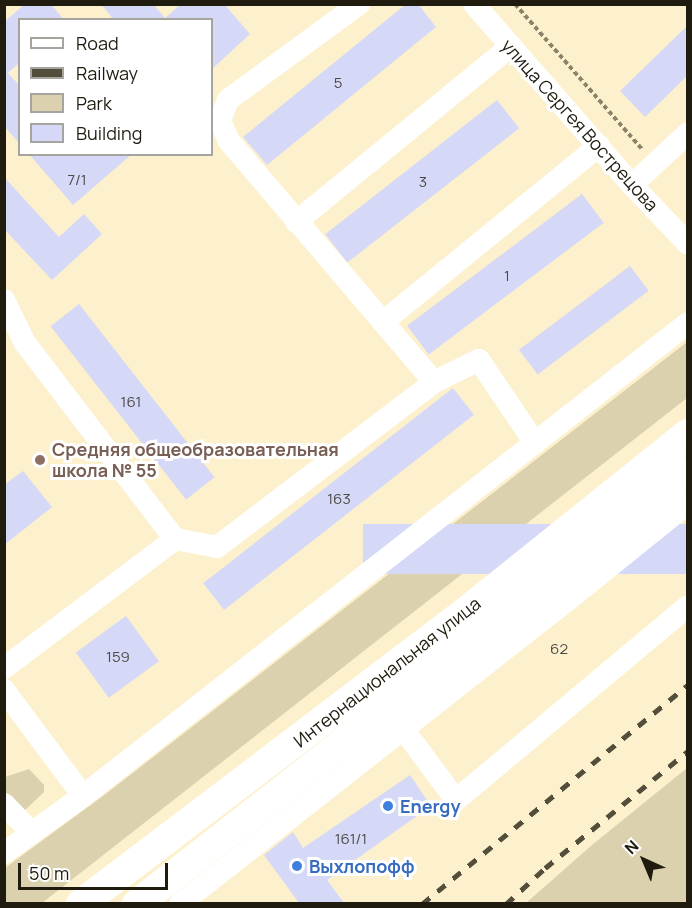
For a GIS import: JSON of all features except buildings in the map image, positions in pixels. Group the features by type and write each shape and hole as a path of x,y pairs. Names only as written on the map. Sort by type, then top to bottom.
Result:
{"main road":[{"name":"Интернациональная улица","path":"81,903 243,783 473,606 687,434"},
{"name":"Интернациональная улица","path":"137,903 533,595 687,471"}],"street":[{"path":"359,4 332,12 228,100 220,122 229,141 434,382"},
{"name":"улица Сергея Вострецова","path":"474,4 632,185 687,244"},
{"path":"296,222 511,46"},
{"path":"632,185 687,133"},
{"path":"383,322 599,146"},
{"path":"4,300 25,343 175,539 217,547 434,382 479,360 535,443"},
{"path":"4,853 83,796 687,323"},
{"path":"180,903 404,730 687,502"},
{"path":"4,668 175,539"},
{"path":"404,730 456,800 687,606"},
{"path":"4,690 83,796"},
{"path":"4,804 32,833"}],"path":[{"path":"515,4 655,164"}],"green space":[{"path":"687,342 687,398 42,903 5,903 5,868 107,793"},
{"path":"687,768 687,903 526,903 592,845"},
{"path":"29,769 44,785 44,792 22,813 5,794 5,777"}],"railway":[{"path":"422,904 688,685"},
{"path":"506,904 545,868 688,751"}],"place":[{"name":"Средняя общеобразовательная школа № 55","path":"40,460"},
{"name":"Energy","path":"388,806"},
{"name":"Выхлопофф","path":"297,866"}]}
